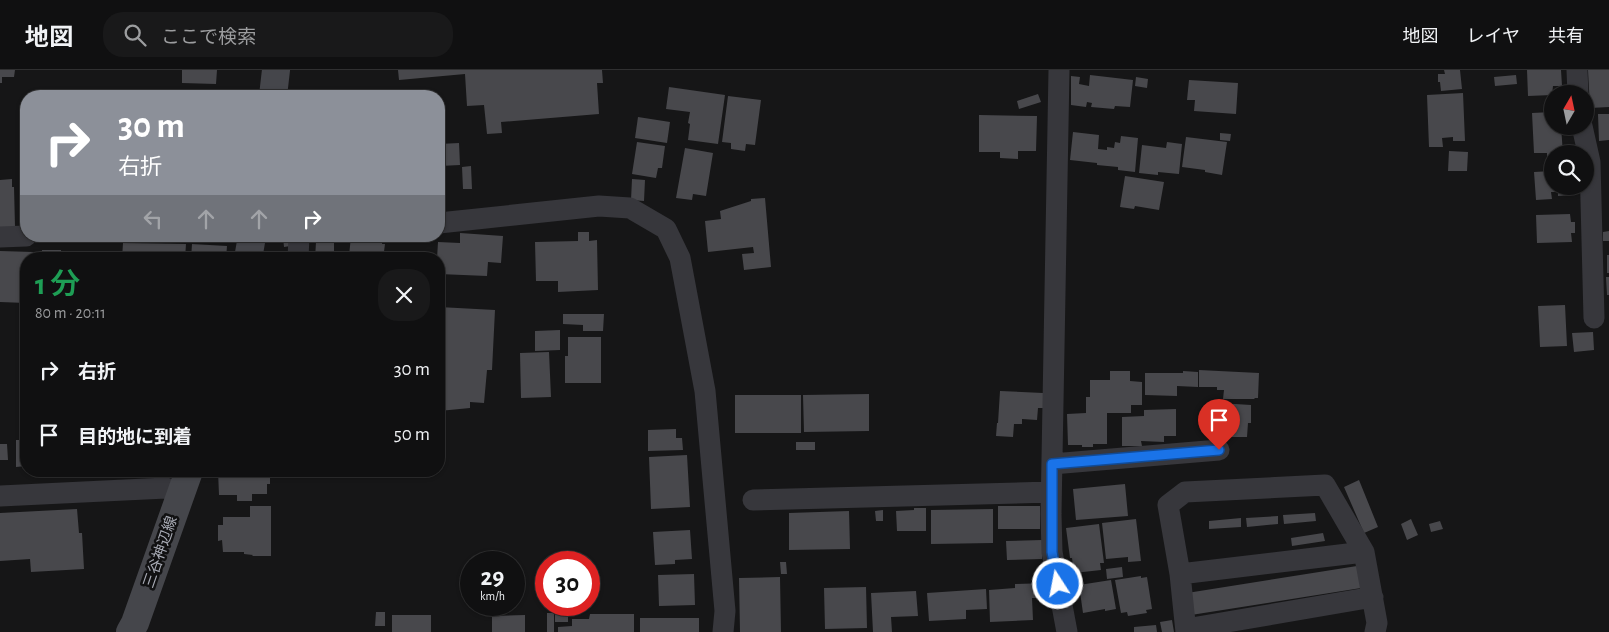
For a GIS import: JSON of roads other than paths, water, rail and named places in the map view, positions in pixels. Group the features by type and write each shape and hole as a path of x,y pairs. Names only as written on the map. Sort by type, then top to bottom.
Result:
{"main road":[{"path":"274,90 276,70"},
{"name":"三谷神辺線","path":"130,632 135,623 185,483"}],"street":[{"path":"1059,70 1051,492 1052,552 1067,632"},
{"path":"1577,70 1578,85"},
{"path":"1584,135 1590,162 1594,318"},
{"path":"445,222 600,206 630,208 666,229 680,258 705,391 725,611 722,632"},
{"path":"0,237 20,236"},
{"path":"1052,464 1219,450"},
{"path":"0,496 166,488 185,483"},
{"path":"1373,597 1186,631 1180,574 1168,505 1185,492 1325,485 1364,552 1373,597 1377,623 1375,632"},
{"path":"753,500 1051,492"},
{"path":"1180,574 1364,552"}]}
